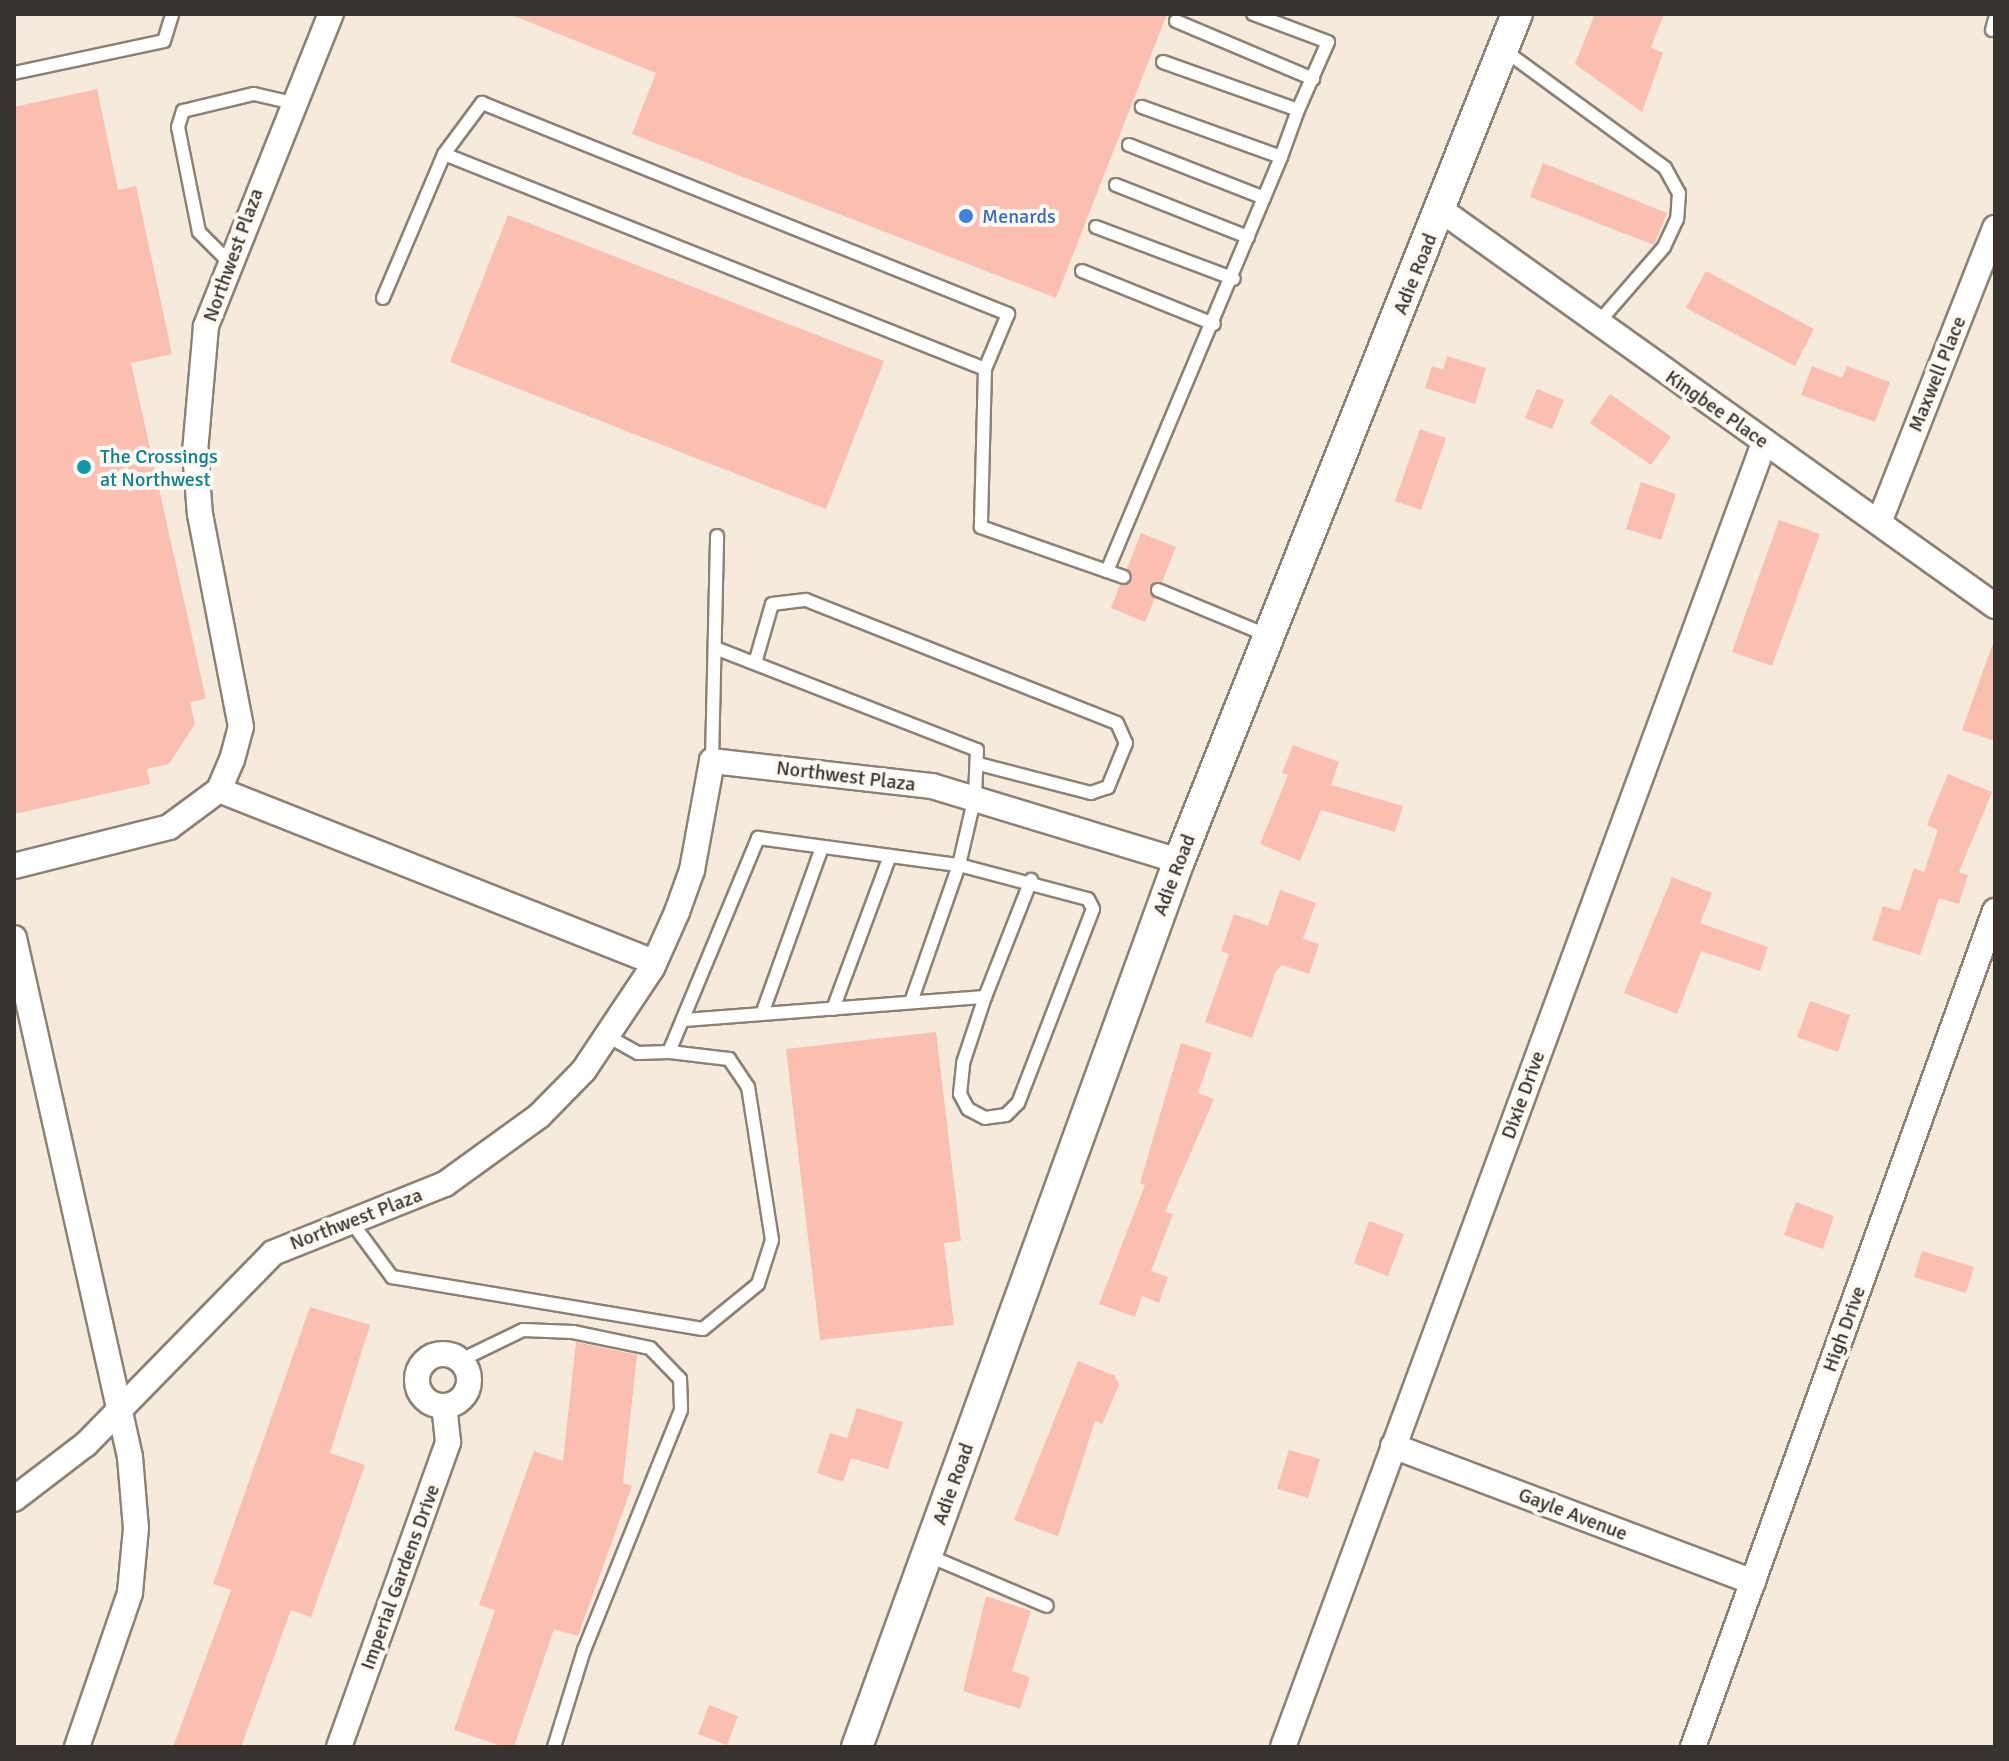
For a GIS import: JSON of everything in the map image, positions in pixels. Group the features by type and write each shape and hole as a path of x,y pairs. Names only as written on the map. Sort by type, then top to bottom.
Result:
{"street":[{"name":"Northwest Plaza","path":"219,790 241,727 200,515 195,452 206,326 227,260 331,14"},
{"name":"Adie Road","path":"857,1747 1179,861 1517,14"},
{"name":"Kingbee Place","path":"1441,210 1764,443 1880,520 1995,606"},
{"name":"Maxwell Place","path":"1880,520 1995,228"},
{"name":"Dixie Drive","path":"1283,1747 1764,443"},
{"name":"Northwest Plaza","path":"14,1499 119,1410 259,1264 291,1241 348,1219 411,1201 481,1163 539,1116 609,1037 654,962 692,870 712,761 893,779 975,796 1179,861"},
{"path":"14,866 169,827 219,790 654,962"},
{"name":"High Drive","path":"1693,1747 1995,911"},
{"path":"14,938 119,1410 136,1528 130,1593 77,1747"},
{"path":"435,1354 461,1360 469,1385 460,1400 444,1406 422,1396 417,1372 435,1354"},
{"name":"Imperial Gardens Drive","path":"339,1747 448,1442 444,1406"},
{"name":"Gayle Avenue","path":"1393,1446 1753,1582"}],"lane":[{"path":"14,73 164,41 172,14"},
{"path":"1107,571 1234,279 1298,110 1328,42 1253,14"},
{"path":"1176,21 1313,79"},
{"path":"1504,50 1665,168 1679,193 1677,219 1664,247 1597,324"},
{"path":"1163,62 1298,110"},
{"path":"227,260 199,232 178,127 183,111 254,94 293,103"},
{"path":"383,298 444,154 482,103 1008,314 985,369 981,527 1124,577"},
{"path":"1142,107 1281,157"},
{"path":"1129,145 1264,198"},
{"path":"444,154 985,369"},
{"path":"1116,185 1248,237"},
{"path":"1096,227 1234,279"},
{"path":"1082,271 1214,324"},
{"path":"712,761 717,536"},
{"path":"1158,590 1269,636"},
{"path":"755,663 772,604 806,600 1117,723 1126,743 1108,787 1091,793 979,764"},
{"path":"716,648 977,750 979,764 975,796 959,865 911,1002"},
{"path":"669,1052 758,838 959,865 1031,880 1088,899 1093,909 1018,1103 1006,1115 985,1118 968,1109 960,1094 963,1063 1031,880"},
{"path":"762,1014 822,847"},
{"path":"833,1009 890,856"},
{"path":"684,1020 985,997"},
{"path":"348,1219 392,1277 703,1329 758,1284 772,1240 748,1087 729,1059 669,1052 638,1053 609,1037"},
{"path":"461,1360 523,1330 628,1339 670,1363 680,1379 681,1410 584,1650 554,1747"},
{"path":"927,1555 1047,1606"}],"building":[{"name":"Menards","path":"509,14 1167,14 1056,298 632,134 656,73"},
{"path":"1595,14 1664,14 1651,47 1663,53 1642,112 1575,64"},
{"name":"The Crossings at Northwest","path":"97,89 118,190 136,186 172,354 131,363 206,699 190,702 195,724 169,764 147,769 150,784 14,814 14,107"},
{"path":"1543,163 1667,213 1654,245 1530,197"},
{"path":"508,215 884,361 826,509 450,362"},
{"path":"1706,271 1814,329 1795,366 1686,308"},
{"path":"1447,356 1486,368 1475,404 1425,388 1432,366 1443,370"},
{"path":"1812,366 1842,378 1847,366 1890,382 1875,422 1801,395"},
{"path":"1537,389 1564,400 1552,429 1525,418"},
{"path":"1610,394 1671,437 1651,465 1590,423"},
{"path":"1420,429 1446,438 1421,510 1395,501"},
{"path":"1641,482 1676,494 1661,540 1626,529"},
{"path":"1779,520 1820,534 1772,666 1732,652"},
{"path":"1141,533 1176,547 1162,582 1149,587 1155,598 1145,622 1111,608 1120,585 1132,581 1127,569"},
{"path":"1992,646 1995,646 1995,741 1962,730"},
{"path":"1293,745 1339,762 1331,785 1403,806 1395,832 1321,810 1300,861 1260,844 1288,775 1282,773"},
{"path":"1948,774 1992,792 1959,872 1968,875 1959,904 1939,898 1920,955 1872,940 1883,906 1900,911 1914,868 1924,872 1938,830 1927,825"},
{"path":"1672,877 1712,893 1700,923 1768,947 1760,971 1701,951 1677,1014 1624,993"},
{"path":"1280,890 1316,903 1303,939 1319,944 1309,974 1282,965 1276,971 1252,1038 1205,1022 1229,954 1221,951 1234,914 1268,926"},
{"path":"1810,1001 1850,1015 1838,1052 1797,1037"},
{"path":"936,1032 961,1241 944,1243 954,1325 820,1340 786,1049"},
{"path":"1181,1043 1212,1053 1198,1093 1214,1099 1165,1212 1173,1214 1151,1271 1168,1277 1159,1303 1142,1296 1135,1317 1099,1304 1145,1185 1140,1183"},
{"path":"1796,1202 1834,1216 1823,1249 1784,1235"},
{"path":"1369,1221 1404,1234 1388,1276 1354,1263"},
{"path":"1922,1251 1974,1267 1966,1293 1914,1277"},
{"path":"310,1307 370,1325 330,1453 365,1465 311,1617 291,1610 241,1747 173,1747 231,1590 213,1584"},
{"path":"576,1342 637,1355 623,1483 632,1486 578,1636 554,1629 514,1747 504,1747 454,1730 495,1610 479,1605 534,1451 563,1461"},
{"path":"1078,1361 1115,1376 1119,1385 1102,1424 1095,1421 1058,1536 1014,1520"},
{"path":"857,1408 903,1422 888,1469 851,1458 843,1482 817,1473 830,1433 847,1438"},
{"path":"1289,1450 1320,1459 1308,1498 1277,1489"},
{"path":"986,1596 1031,1611 1012,1671 1030,1677 1020,1709 963,1691"},
{"path":"709,1705 738,1716 727,1745 698,1734"}],"place":[{"name":"Menards","path":"966,216"},
{"name":"The Crossings at Northwest","path":"84,467"}]}
